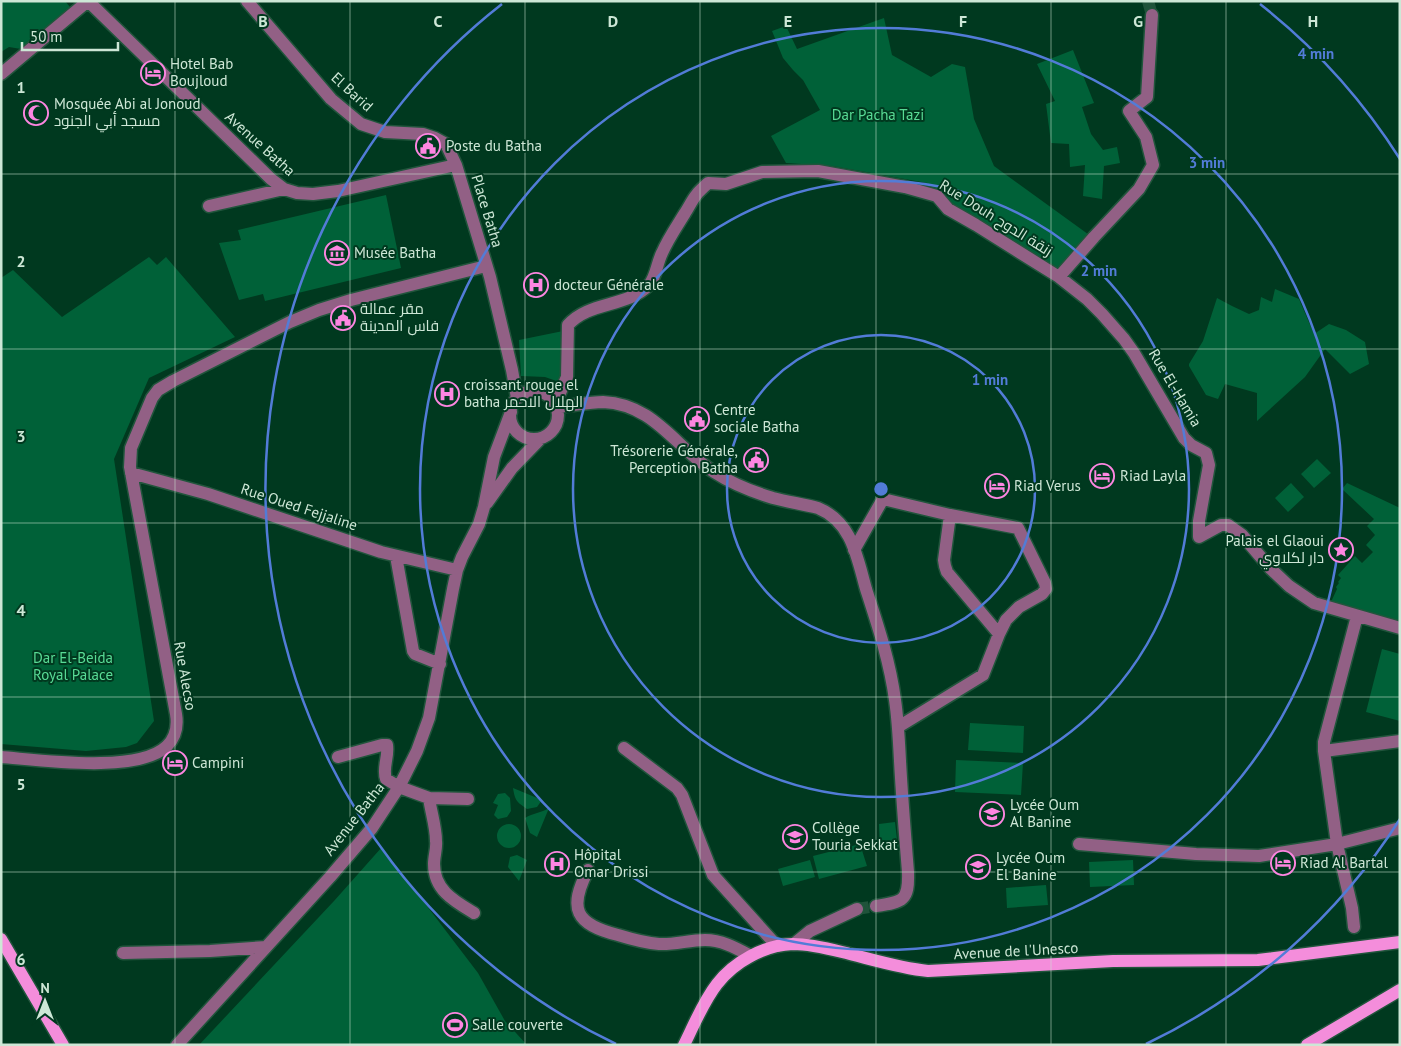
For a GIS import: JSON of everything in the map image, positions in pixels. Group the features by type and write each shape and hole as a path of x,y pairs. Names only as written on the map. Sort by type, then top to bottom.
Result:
{"main road":[{"path":"1,938 63,1045"},
{"name":"Avenue de l'Unesco","path":"684,1045 710,993 722,978 736,965 751,956 777,946 794,944 816,946 906,968 928,971 1113,961 1248,961 1400,942"},
{"path":"1307,1045 1400,990"}],"street":[{"path":"1,74 88,1"},
{"name":"Avenue Batha","path":"88,1 271,179 284,189 297,193 313,194 338,191 456,165"},
{"name":"El Barid","path":"247,1 331,99 361,124 385,132 423,134 436,138 446,144 456,165"},
{"path":"1059,277 1139,189 1153,165 1146,137 1129,111 1147,97 1152,16"},
{"name":"Place Batha","path":"456,165 486,266"},
{"name":"Rue Douh زنقة الدوح","path":"556,406 567,377 568,325 584,311 626,299 641,292 652,281 662,252 672,234 697,193 708,183 726,184 762,172 818,171 937,196 948,209 1059,277"},
{"path":"209,206 284,189"},
{"path":"486,266 506,342 518,398"},
{"name":"Rue Alecso","path":"1,757 69,762 121,762 135,760 156,753 167,746 174,737 177,726 176,714 131,473 130,453 152,398 158,390 290,322 319,310 351,300 486,266"},
{"name":"Rue El-Hamia","path":"1059,277 1087,299 1124,339 1149,376 1184,438 1191,445 1206,453 1209,465 1200,514 1199,537 1221,525 1228,525 1242,535 1271,569 1289,586 1314,603 1400,628"},
{"path":"536,391 547,395 556,406 558,415 556,426 551,432 541,438 527,438 519,434 511,422 510,412 513,405 518,398 528,392 536,391"},
{"path":"556,406 600,402 622,405 639,411 655,421 693,456 719,475 764,495 829,512 843,526 854,550 883,642 895,698 898,727 908,890 896,903 876,906"},
{"name":"Avenue Batha","path":"177,1045 330,877 372,828 399,787 417,751 426,726 440,664 452,589 458,570 479,524 494,458 510,412"},
{"name":"Avenue Batha","path":"484,507 512,468 541,438"},
{"name":"Rue Oued Fejjaline","path":"131,473 208,494 381,552 458,570"},
{"path":"854,550 883,499 950,516 1018,528 1046,589 1042,594 1019,607 1006,620 983,675 898,727"},
{"path":"950,516 945,566 947,572 999,634"},
{"path":"396,556 413,651 415,654 440,664"},
{"path":"1357,616 1325,735 1324,751 1337,844 1352,908 1357,948"},
{"path":"1324,751 1400,741"},
{"path":"338,757 387,745 384,775 386,780 428,798 468,799"},
{"path":"624,748 677,788 682,795 713,875 777,946"},
{"path":"428,798 436,840 434,863 437,882 452,898 474,912"},
{"path":"1079,844 1196,854 1259,856 1337,844 1400,828"},
{"path":"588,870 579,890 579,913 585,922 594,928 636,940 660,944 705,940 728,944 751,956"},
{"path":"794,944 810,931 857,909"},
{"path":"123,953 210,951 266,947"}],"green space":[{"path":"1,1 65,1 70,7 21,49 9,47 1,52"},
{"name":"Dar Pacha Tazi","path":"884,18 892,55 931,77 952,64 965,67 974,119 994,166 1092,237 1058,276 953,210 941,194 927,183 832,166 786,163 771,136 820,110 803,80 783,58 772,31 786,26 797,49"},
{"path":"1073,50 1094,103 1082,107 1091,134 1103,150 1117,147 1120,163 1104,166 1102,199 1083,196 1085,165 1070,167 1069,144 1051,143 1046,104 1055,101 1037,64"},
{"path":"386,195 401,268 265,301 263,294 239,300 219,243 241,240 238,230"},
{"name":"Dar El-Beida Royal Palace","path":"149,257 157,265 166,257 235,337 149,378 114,459 154,721 137,743 126,747 86,751 1,744 1,278 13,270 62,317"},
{"path":"1275,289 1299,299 1314,334 1329,324 1346,330 1365,342 1369,364 1350,374 1325,349 1305,377 1257,421 1257,393 1225,384 1218,399 1206,395 1189,364 1203,341 1217,298 1249,314 1259,310 1261,297 1272,302"},
{"path":"568,330 562,383 545,377 521,376 519,340"},
{"path":"1317,459 1331,473 1314,488 1301,474"},
{"path":"1291,483 1304,497 1288,512 1275,498"},
{"path":"1347,483 1400,508 1400,625 1331,602 1341,578 1338,575 1355,556 1362,563 1373,552 1366,545 1375,535 1367,526 1374,519 1342,489"},
{"path":"1382,649 1400,654 1400,721 1366,712"},
{"path":"970,723 1024,726 1023,753 968,750"},
{"path":"956,760 1023,763 1021,795 955,792"},
{"path":"513,788 542,800 537,807 527,809 517,801"},
{"path":"505,793 510,798 511,811 507,817 498,819 494,815 498,805 493,803 498,794"},
{"path":"549,808 537,837 530,833 525,818"},
{"path":"895,822 898,848 880,850 879,824"},
{"path":"509,824 518,827 521,836 518,845 509,848 500,845 497,836 500,827"},
{"path":"860,844 867,866 819,879 813,856"},
{"path":"382,847 478,973 505,1021 527,1045 199,1045 334,901"},
{"path":"517,855 527,860 519,881 508,867 510,857"},
{"path":"810,860 815,877 783,886 778,869"},
{"path":"1133,860 1134,885 1090,887 1089,862"},
{"path":"1046,885 1048,905 1007,908 1006,888"}],"tunnel":[{"path":"1148,1 1152,15"},
{"path":"857,909 876,906"}],"place":[{"name":"Hotel Bab Boujloud","path":"153,73"},
{"name":"Mosquée Abi al Jonoud مسجد أبي الجنود","path":"36,113"},
{"name":"Poste du Batha","path":"428,146"},
{"name":"Musée Batha","path":"337,253"},
{"name":"docteur Générale","path":"536,285"},
{"name":"مقر عمالة فاس المدينة","path":"343,318"},
{"name":"croissant rouge el batha الهلال الاحمر","path":"447,394"},
{"name":"Centre sociale Batha","path":"697,419"},
{"name":"Trésorerie Générale, Perception Batha","path":"756,460"},
{"name":"Riad Layla","path":"1102,476"},
{"name":"Riad Verus","path":"997,486"},
{"name":"Palais el Glaoui دار لكلاوي","path":"1341,550"},
{"name":"Campini","path":"175,763"},
{"name":"Lycée Oum Al Banine","path":"992,814"},
{"name":"Collège Touria Sekkat","path":"795,837"},
{"name":"Riad Al Bartal","path":"1283,863"},
{"name":"Hôpital Omar Drissi","path":"557,864"},
{"name":"Lycée Oum El Banine","path":"978,867"},
{"name":"Salle couverte","path":"455,1025"}]}
